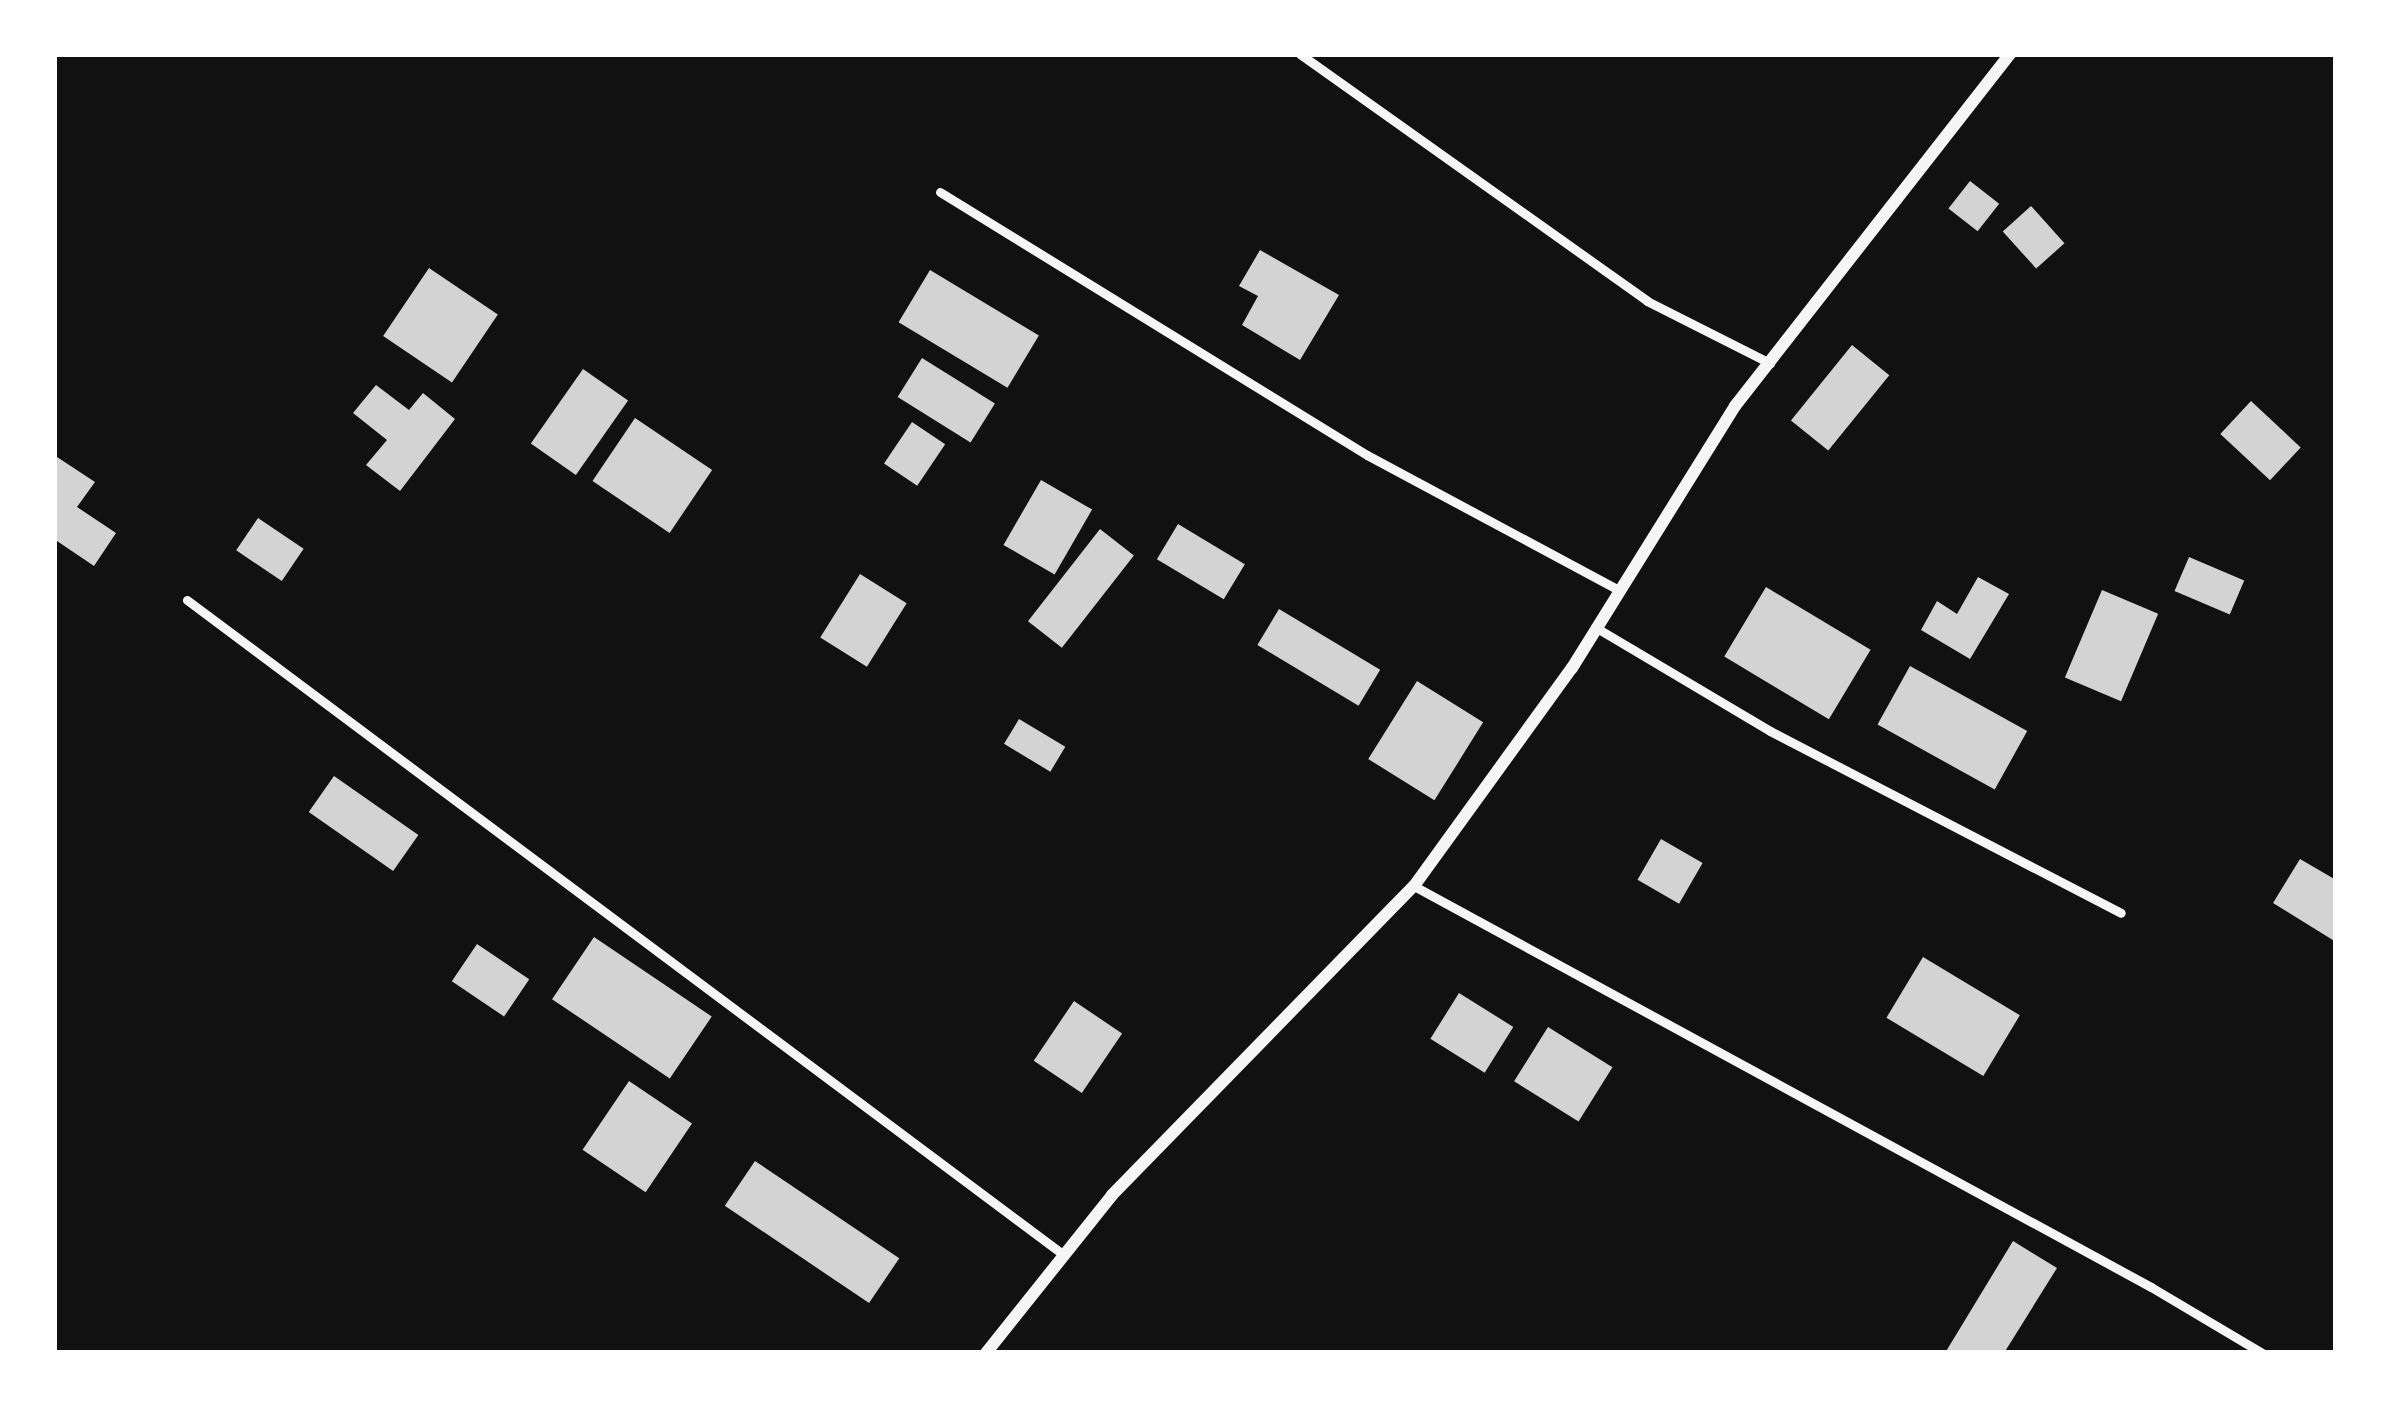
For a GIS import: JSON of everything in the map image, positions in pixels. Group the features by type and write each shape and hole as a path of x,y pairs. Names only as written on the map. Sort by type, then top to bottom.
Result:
{"street":[{"path":"986,1353 1061,1253 1414,886 1572,668 1617,589 1736,406 2010,54"}],"lane":[{"path":"1300,54 1647,301 1770,363"},
{"path":"940,193 1021,237 1367,455 1617,589"},
{"path":"187,600 1061,1253"},
{"path":"1595,626 1770,731 2121,913"},
{"path":"1414,886 2151,1287 2262,1353"}],"building":[{"path":"1970,181 1999,204 1978,231 1948,209"},
{"path":"2031,206 2064,243 2036,269 2003,231"},
{"path":"1260,250 1339,295 1300,360 1242,325 1258,296 1239,286"},
{"path":"429,268 498,314 452,382 383,336"},
{"path":"930,270 1039,335 1007,388 899,322"},
{"path":"1852,345 1889,375 1828,451 1791,420"},
{"path":"922,358 995,404 971,443 898,397"},
{"path":"583,369 628,401 576,475 531,444"},
{"path":"376,385 409,410 423,393 455,419 400,491 366,465 387,440 353,413"},
{"path":"2251,401 2301,447 2270,480 2220,434"},
{"path":"635,418 712,470 670,533 593,481"},
{"path":"912,422 945,444 917,486 884,463"},
{"path":"57,457 95,482 77,507 116,533 94,566 54,539"},
{"path":"1041,480 1092,510 1055,574 1004,545"},
{"path":"258,518 304,549 282,581 236,550"},
{"path":"1178,524 1245,564 1224,599 1157,559"},
{"path":"1100,529 1134,555 1062,648 1028,621"},
{"path":"2189,557 2244,580 2230,615 2175,591"},
{"path":"860,574 907,603 867,667 820,638"},
{"path":"1978,577 2009,594 1970,659 1921,630 1937,601 1957,614"},
{"path":"1766,587 1871,650 1829,719 1724,656"},
{"path":"2102,590 2158,614 2121,701 2065,677"},
{"path":"1279,609 1380,670 1359,706 1257,645"},
{"path":"1910,666 2027,731 1995,790 1878,725"},
{"path":"1417,681 1483,722 1434,800 1368,759"},
{"path":"1019,719 1065,747 1050,772 1004,744"},
{"path":"334,776 418,835 393,871 309,812"},
{"path":"1661,839 1703,863 1679,904 1638,880"},
{"path":"2300,859 2336,880 2336,942 2273,903"},
{"path":"594,937 712,1016 670,1079 552,999"},
{"path":"477,944 529,979 504,1017 452,981"},
{"path":"1923,957 2020,1015 1983,1076 1886,1018"},
{"path":"1459,993 1513,1027 1485,1073 1430,1039"},
{"path":"1074,1001 1122,1033 1082,1093 1034,1061"},
{"path":"1548,1027 1612,1067 1579,1122 1514,1081"},
{"path":"629,1081 692,1123 646,1192 583,1150"},
{"path":"755,1161 899,1258 869,1303 725,1206"},
{"path":"2013,1241 2057,1268 2004,1353 1945,1353"}]}
